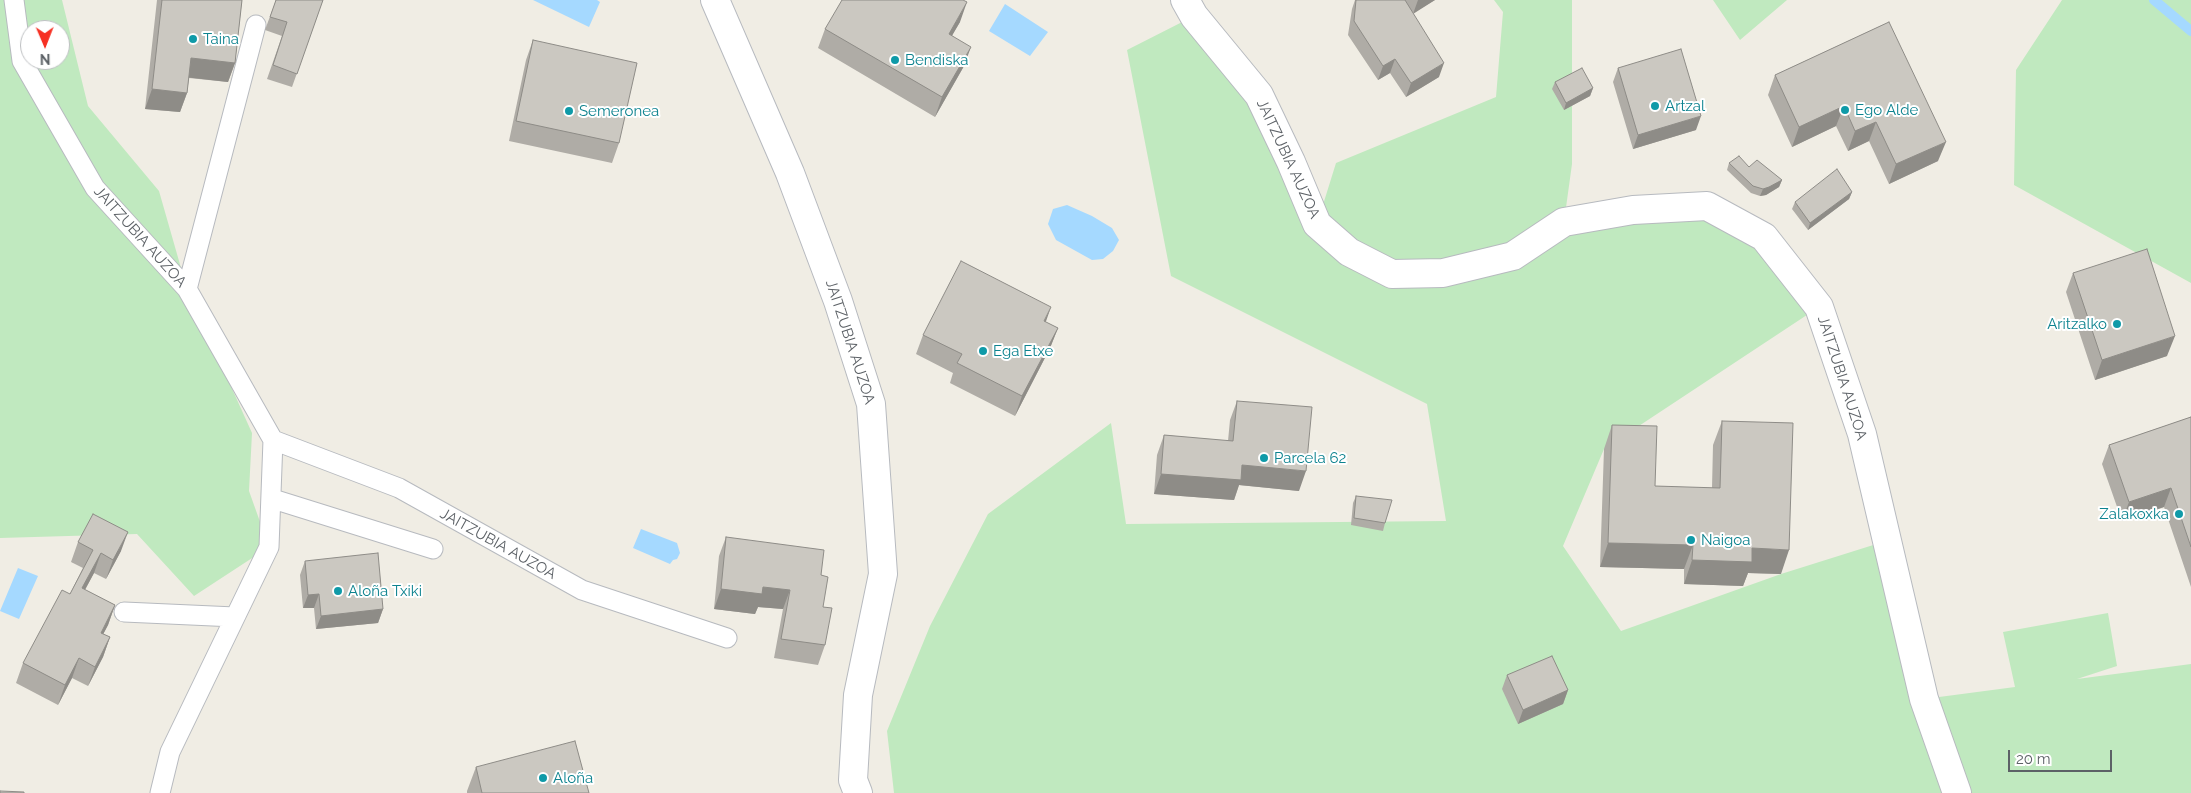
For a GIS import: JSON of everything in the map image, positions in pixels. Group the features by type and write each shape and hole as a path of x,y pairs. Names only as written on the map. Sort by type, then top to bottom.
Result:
{"street":[{"name":"JAITZUBIA AUZOA","path":"715,0 790,173 838,302 871,404 883,574 858,695 853,780 858,793"},
{"name":"JAITZUBIA AUZOA","path":"1185,0 1194,16 1259,95 1291,162 1317,224 1349,252 1392,274 1444,273 1513,256 1564,222 1633,210 1707,206 1764,237 1819,307 1862,434 1924,700 1957,793"}],"lane":[{"name":"JAITZUBIA AUZOA","path":"14,0 22,61 95,188 187,289 273,440 273,499 269,547 170,752 160,793"},
{"path":"187,289 256,26"},
{"name":"JAITZUBIA AUZOA","path":"273,440 398,488 582,590 727,638"},
{"path":"273,499 433,550"},
{"path":"124,612 235,617"}],"green space":[{"path":"0,0 62,0 67,20 20,20 20,70 70,70 70,33 88,106 159,191 187,289 252,433 249,491 269,547 194,596 137,534 0,538"},
{"path":"1494,0 1572,0 1572,164 1564,222 1707,206 1764,237 1819,307 1604,449 1563,546 1621,631 1781,574 1886,541 1924,699 2015,687 2003,632 2108,613 2117,666 2077,679 2191,664 2191,793 894,793 887,731 930,626 988,514 1111,423 1126,524 1446,521 1427,404 1171,276 1127,50 1194,16 1259,95 1317,224 1336,163 1496,97 1503,12"},
{"path":"1713,0 1787,0 1740,40"},
{"path":"2062,0 2191,0 2191,283 2014,185 2016,70"}],"water":[{"path":"533,0 597,0 600,2 589,27"},
{"path":"1005,4 1048,32 1030,56 989,31"},
{"path":"1067,205 1092,216 1112,228 1119,240 1113,251 1103,259 1092,260 1056,240 1048,224 1053,209"},
{"path":"641,529 677,543 680,553 677,559 673,560 670,564 633,548"},
{"path":"18,568 38,576 19,619 0,611"}],"building":[{"name":"Taina","path":"162,0 242,0 235,63 191,58 187,93 152,89"},
{"path":"276,0 323,0 297,74 273,65 287,22 270,17"},
{"name":"Bendiska","path":"842,0 963,0 967,2 949,34 971,47 942,97 825,29"},
{"path":"1356,0 1405,0 1444,63 1411,83 1395,59 1383,66 1354,21"},
{"name":"Ego Alde","path":"1889,22 1946,142 1896,164 1876,122 1855,131 1844,106 1799,127 1775,75"},
{"name":"Semeronea","path":"533,40 637,63 619,143 516,121"},
{"name":"Artzal","path":"1681,49 1701,116 1638,135 1618,68"},
{"path":"1582,68 1593,88 1566,103 1555,82"},
{"path":"1739,156 1749,167 1757,160 1782,180 1763,189 1753,186 1729,163"},
{"path":"1837,169 1852,192 1810,223 1795,202"},
{"name":"Aritzalko","path":"2147,249 2175,336 2102,360 2073,273"},
{"name":"Ega Etxe","path":"961,261 1051,307 1044,321 1058,328 1022,396 957,363 962,354 923,335"},
{"name":"Parcela 62","path":"1237,401 1312,407 1306,471 1242,465 1241,480 1161,474 1164,435 1233,441"},
{"name":"Zalakoxka","path":"2191,417 2191,547 2171,488 2129,502 2109,445"},
{"name":"Naigoa","path":"1722,421 1793,423 1789,550 1752,548 1752,562 1692,560 1693,545 1608,543 1612,425 1657,426 1655,486 1720,488"},
{"path":"1356,496 1392,500 1385,523 1354,518"},
{"path":"93,514 128,532 113,560 101,553 82,588 115,605 101,633 110,637 95,667 79,658 65,685 23,663 62,590 70,594 93,550 78,542"},
{"path":"726,537 824,550 821,575 828,577 823,607 832,608 825,645 781,639 790,590 763,587 762,594 721,589"},
{"name":"Aloña Txiki","path":"378,553 383,609 321,616 319,594 308,595 305,561"},
{"path":"1552,656 1568,690 1523,710 1507,675"},
{"path":"575,741 589,793 482,793 476,767"},
{"path":"0,791 24,792 24,793 0,793"}],"waterway":[{"path":"2154,0 2191,31"}],"place":[{"name":"Taina","path":"193,39"},
{"name":"Bendiska","path":"895,60"},
{"name":"Artzal","path":"1655,106"},
{"name":"Ego Alde","path":"1845,110"},
{"name":"Semeronea","path":"569,111"},
{"name":"Aritzalko","path":"2117,324"},
{"name":"Ega Etxe","path":"983,351"},
{"name":"Parcela 62","path":"1264,458"},
{"name":"Zalakoxka","path":"2179,514"},
{"name":"Naigoa","path":"1691,540"},
{"name":"Aloña Txiki","path":"338,591"},
{"name":"Aloña","path":"543,778"}]}
